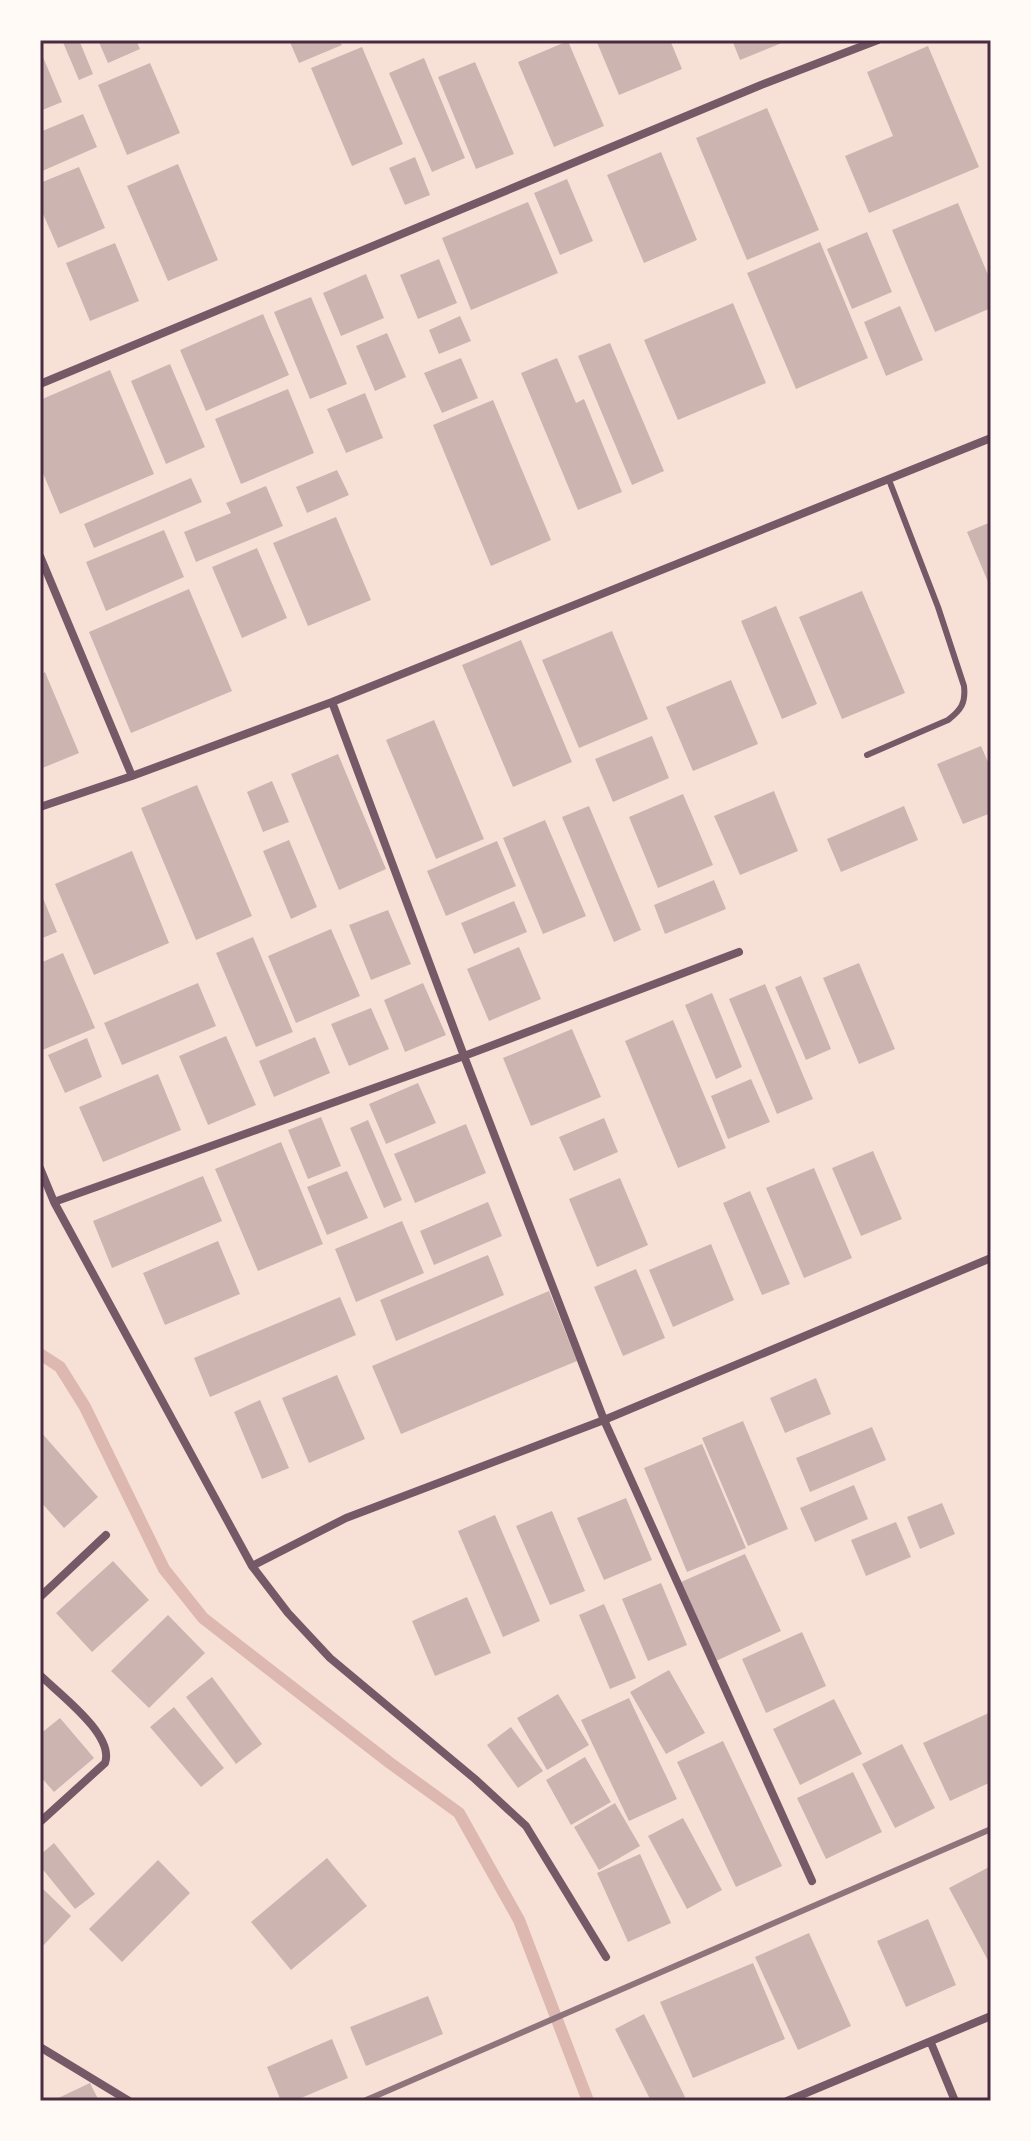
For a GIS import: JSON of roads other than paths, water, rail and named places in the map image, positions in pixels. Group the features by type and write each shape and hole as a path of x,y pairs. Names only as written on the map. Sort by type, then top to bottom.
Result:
{"street":[{"path":"40,384 761,85 878,40"},
{"path":"40,807 332,702 991,438"},
{"path":"40,556 132,776"},
{"path":"332,702 604,1420 812,1881"},
{"path":"54,1202 464,1056 739,952"},
{"path":"40,1168 54,1202 252,1566 288,1613 330,1658 475,1779 526,1826 606,1957"},
{"path":"252,1566 346,1518 604,1420 991,1258"},
{"path":"40,1597 106,1535"},
{"path":"40,1675 95,1729 106,1747 107,1756 105,1763 40,1822"},
{"path":"787,2101 991,2016"},
{"path":"931,2043 955,2101"},
{"path":"40,2047 129,2101"}],"lane":[{"path":"867,755 948,720 959,711 965,700 964,686 938,607 889,480"}],"waterway":[{"path":"40,1354 60,1367 85,1407 164,1569 203,1618 459,1813 519,1920 588,2101"}],"railway":[{"path":"364,2101 991,1829"}]}
